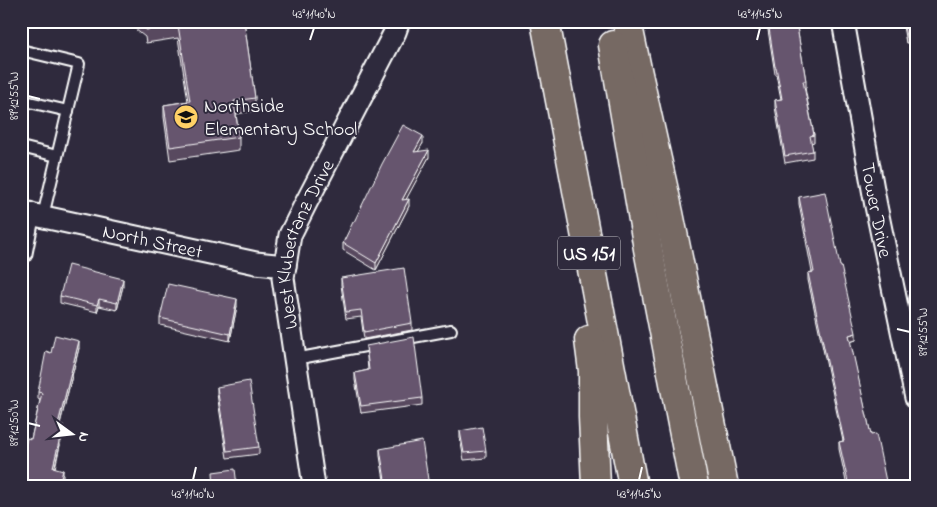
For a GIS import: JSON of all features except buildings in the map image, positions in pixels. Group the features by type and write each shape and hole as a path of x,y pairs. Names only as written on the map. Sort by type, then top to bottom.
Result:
{"highway":[{"path":"544,21 575,232 592,371 596,486"},
{"name":"US 151","path":"544,21 633,486"},
{"name":"US 151","path":"609,21 648,249 694,486"},
{"path":"627,21 669,213 724,486"}],"street":[{"name":"West Klubertanz Drive","path":"314,486 284,278 290,235 395,32 398,21"},
{"name":"Tower Drive","path":"843,21 876,206 916,398"},
{"name":"North Street","path":"31,214 256,263 286,266"},
{"path":"21,254 31,214"}],"lane":[{"path":"21,50 79,64 57,156 31,214"},
{"path":"21,100 68,111"},
{"path":"21,147 57,156"},
{"path":"295,359 451,330"}],"place":[{"name":"Northside Elementary School","path":"186,117"}]}
